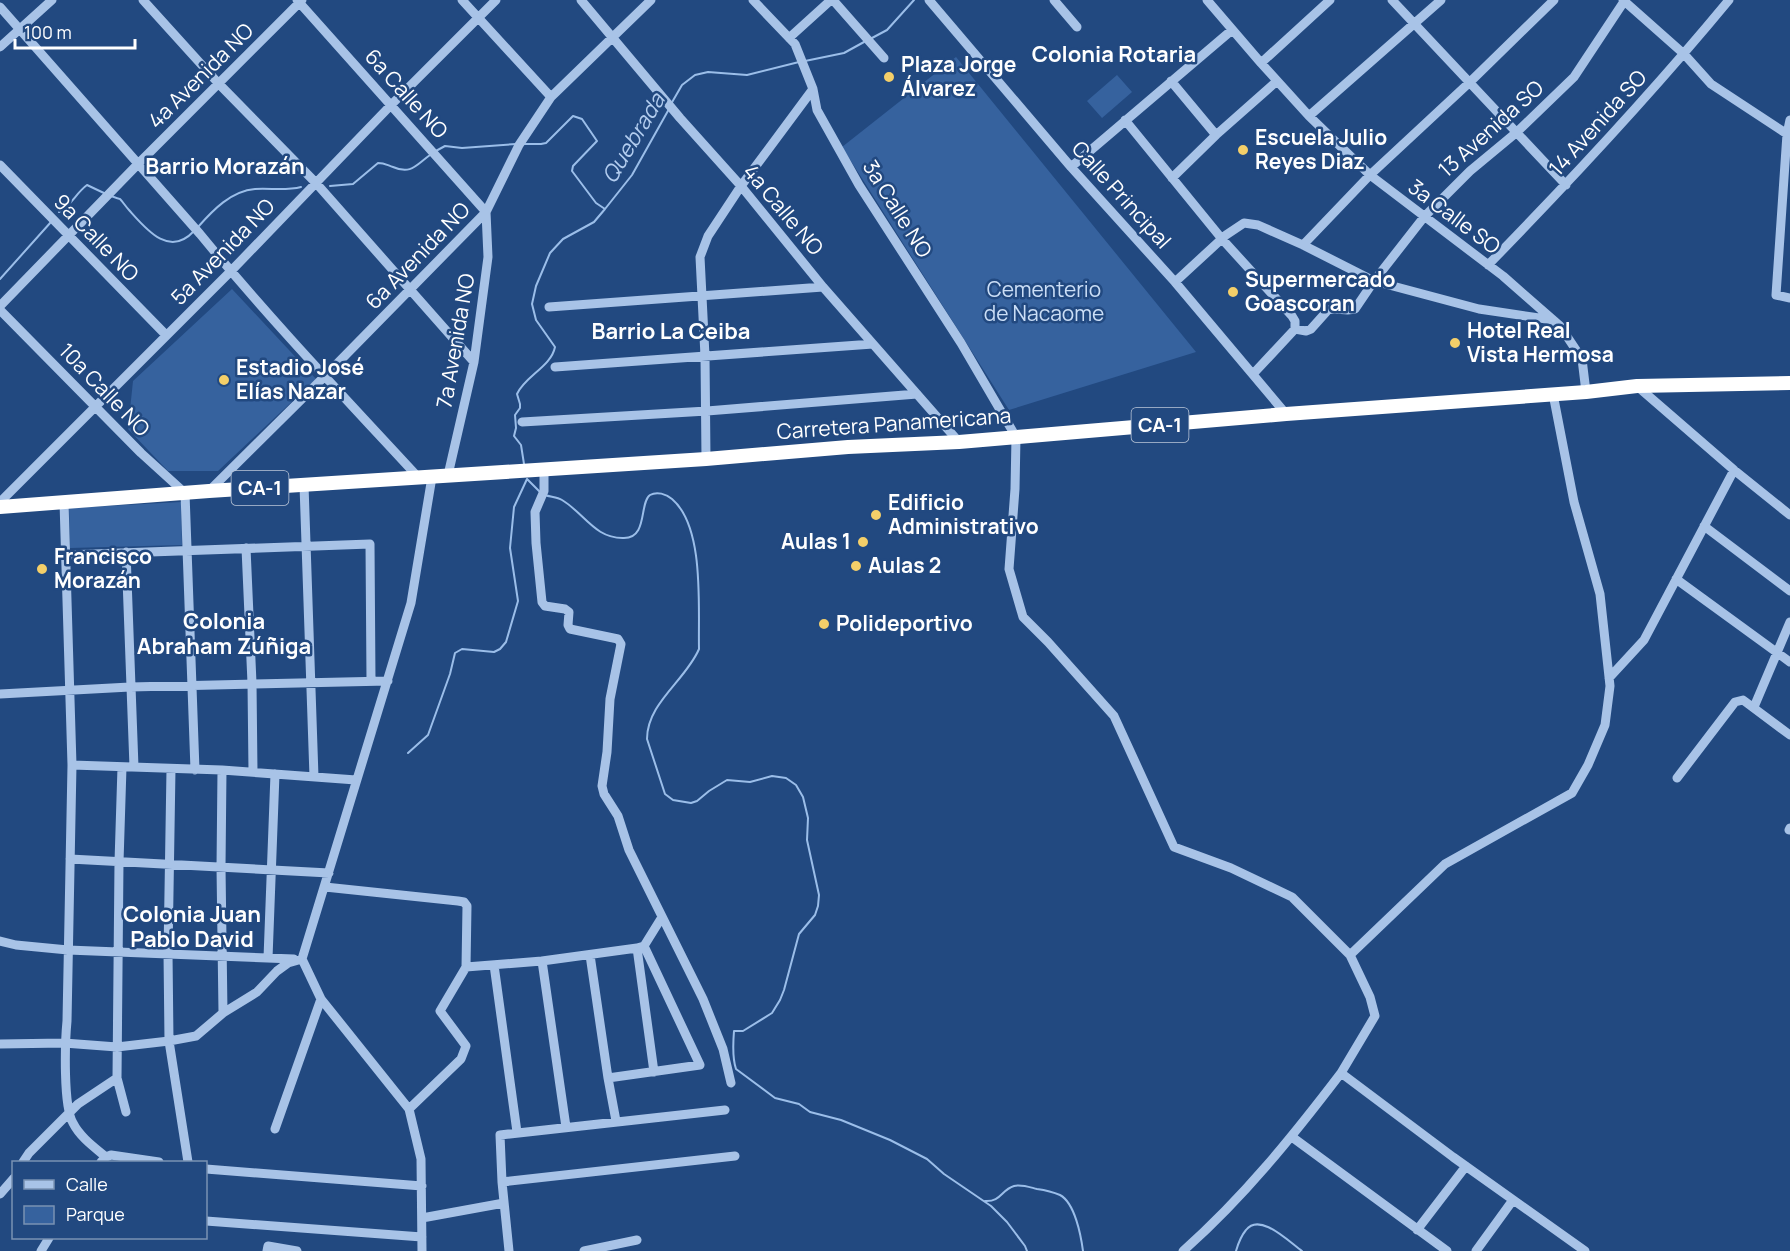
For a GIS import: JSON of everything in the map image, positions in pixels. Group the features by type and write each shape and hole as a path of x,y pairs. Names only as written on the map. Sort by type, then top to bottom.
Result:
{"highway":[{"name":"Carretera Panamericana","path":"0,504 64,502 706,459 848,447 959,442 1637,386 1790,383"}],"street":[{"path":"0,47 52,0"},
{"path":"143,0 219,84 316,183 474,362"},
{"path":"462,0 551,97"},
{"name":"5a Avenida NO","path":"0,504 496,0"},
{"name":"4a Calle NO","path":"581,0 680,118 741,186 823,287 959,442"},
{"name":"6a Avenida NO","path":"209,491 486,212 519,145 551,97 651,0"},
{"name":"3a Calle NO","path":"753,0 795,44 813,89 817,110 859,185 961,343 1016,437"},
{"path":"789,38 832,0 884,58"},
{"path":"1054,0 1077,27"},
{"path":"1261,63 1330,0"},
{"path":"1392,0 1566,185"},
{"path":"1309,116 1441,0"},
{"path":"1303,245 1370,175 1554,0"},
{"path":"1624,0 1684,54 1711,84 1789,135"},
{"name":"13 Avenida SO","path":"1295,329 1306,331 1311,329 1328,310 1355,309 1424,217 1470,171 1517,132 1574,77 1624,0"},
{"name":"14 Avenida SO","path":"1488,265 1566,185 1684,54 1729,0"},
{"name":"4a Avenida NO","path":"0,308 68,235 300,1"},
{"name":"6a Calle NO","path":"300,1 486,212"},
{"name":"Calle Principal","path":"930,1 1071,167 1175,282 1286,414"},
{"name":"3a Calle SO","path":"1213,2 1232,30 1277,81 1309,116 1370,175 1488,265 1560,326 1582,359 1586,392"},
{"path":"0,7 231,271 418,477"},
{"path":"1071,167 1232,30"},
{"path":"1171,81 1216,135"},
{"path":"1172,178 1277,81"},
{"path":"706,459 705,356 700,257 708,236 741,186 813,89"},
{"path":"1125,120 1222,238 1295,321 1295,329 1253,374"},
{"path":"1790,120 1776,295 1790,298"},
{"name":"9a Calle NO","path":"0,165 166,335"},
{"name":"7a Avenida NO","path":"448,475 474,362 488,257 486,212"},
{"path":"1175,282 1222,238 1244,223 1258,225 1303,245 1374,281 1479,309 1553,320"},
{"path":"549,307 823,287"},
{"name":"10a Calle NO","path":"0,308 141,453 185,493"},
{"path":"555,367 873,344"},
{"path":"1637,386 1790,515"},
{"path":"522,422 706,411 917,394"},
{"path":"1350,955 1445,864 1572,793 1588,765 1605,725 1610,687 1600,594 1574,502 1553,394"},
{"path":"1016,437 1009,569 1023,617 1114,716 1174,847 1231,868 1292,897 1350,955 1370,997 1375,1016 1341,1073 1292,1137 1237,1199 1184,1251"},
{"path":"532,470 544,491 535,512 542,602 545,606 565,609 569,612 570,629 618,639 621,644 610,699 607,752 602,786 604,794 618,816 629,850 703,999 723,1049 731,1083"},
{"path":"1609,678 1644,639 1734,470"},
{"path":"422,1251 421,1159 409,1108 321,999 302,959 388,681 416,580 432,477"},
{"path":"304,485 314,777"},
{"path":"185,493 195,770"},
{"path":"64,502 72,765 67,1021 64,1043 69,1113 74,1124 104,1160 111,1155 152,1161"},
{"path":"1704,526 1790,591"},
{"path":"66,555 370,544 371,681"},
{"path":"246,548 253,772"},
{"path":"126,552 134,767"},
{"path":"1676,579 1790,662"},
{"path":"1754,707 1790,622"},
{"path":"0,694 130,687 388,681"},
{"path":"1677,778 1735,702 1743,700 1790,735"},
{"path":"72,765 222,770 356,780"},
{"path":"122,767 117,1078 126,1112"},
{"path":"171,769 168,864 169,1041 188,1161"},
{"path":"222,770 223,1013"},
{"path":"268,958 275,774"},
{"path":"70,859 329,873"},
{"path":"325,887 464,902 468,909 466,967 441,1011 466,1046 462,1059 409,1108"},
{"path":"654,1072 640,947 662,917"},
{"path":"0,941 16,945 68,950 302,959"},
{"path":"466,967 542,961 640,947"},
{"path":"608,1078 700,1065 640,947"},
{"path":"590,955 616,1121"},
{"path":"0,1044 64,1043 117,1047 196,1036 223,1013 257,992 288,963 302,959"},
{"path":"542,961 566,1127"},
{"path":"494,965 518,1132"},
{"path":"276,1129 321,999"},
{"path":"1341,1073 1585,1251"},
{"path":"24,1161 78,1104 117,1078"},
{"path":"509,1251 500,1134 725,1110"},
{"path":"1292,1137 1447,1251"},
{"path":"502,1182 735,1156"},
{"path":"1416,1230 1466,1166"},
{"path":"207,1169 422,1186"},
{"path":"0,1194 12,1180"},
{"path":"1476,1251 1513,1200"},
{"path":"422,1218 504,1203"},
{"path":"207,1221 422,1237"},
{"path":"584,1251 637,1240"},
{"path":"267,1251 268,1246 297,1251"}],"green space":[{"name":"Cementerio de Nacaome","path":"956,57 1196,352 1009,410 842,147"},
{"path":"1117,75 1132,92 1102,118 1087,101"},
{"name":"Estadio José Elías Nazar","path":"232,289 316,379 218,471 168,471 128,429 133,381"},
{"path":"181,502 182,545 70,548 69,508"}],"waterway":[{"name":"Quebrada","path":"872,38 887,30 914,0"},
{"name":"Quebrada","path":"805,61 844,53 864,42"},
{"name":"Quebrada","path":"671,104 682,85 695,75 708,72 747,75 799,62"},
{"name":"Quebrada","path":"524,464 521,445 514,436 515,415 520,408 517,394 553,354 555,347 536,320 532,304 536,286 550,253 563,239 594,222 632,175 669,109"},
{"path":"522,144 546,143 573,116 582,119 597,141 573,166 572,171 596,203 605,209"},
{"path":"434,152 445,146 462,148 516,144"},
{"path":"330,186 353,184 378,163 404,170 417,165 430,155"},
{"path":"59,212 87,185 106,194"},
{"path":"198,227 216,208 238,193 255,189 301,187"},
{"path":"111,196 120,199 158,238 176,242 185,239 194,231"},
{"path":"0,279 51,222"},
{"path":"527,479 540,492"},
{"path":"408,753 428,735 450,674 455,653 462,649 494,652 506,642 518,601 510,548 514,507 527,479"},
{"path":"545,495 558,498 570,505 597,530 614,537 624,538 637,532 650,495 661,494 672,499 683,512 690,528 698,569 699,649 653,714 647,739 665,794 673,800 691,803 727,780 750,782 772,776 786,778 796,785 803,797 808,818 807,840 819,895 818,906 815,915 799,934 784,990 772,1013 743,1031 734,1031 733,1055 736,1069 775,1098 799,1104 810,1112 841,1120 890,1140 927,1159 944,1174 991,1206 1007,1222 1027,1251"},
{"path":"985,1201 994,1200 1017,1185 1060,1195 1070,1205 1073,1212 1083,1251"},
{"path":"1236,1251 1246,1230 1252,1225 1259,1224 1274,1230 1302,1251"}],"place":[{"name":"Plaza Jorge Álvarez","path":"889,77"},
{"name":"Escuela Julio Reyes Diaz","path":"1243,150"},
{"name":"Supermercado Goascoran","path":"1233,292"},
{"name":"Hotel Real Vista Hermosa","path":"1455,343"},
{"name":"Estadio José Elías Nazar","path":"224,380"},
{"name":"Edificio Administrativo","path":"876,515"},
{"name":"Aulas 1","path":"863,542"},
{"name":"Aulas 2","path":"856,566"},
{"name":"Francisco Morazán","path":"42,569"},
{"name":"Polideportivo","path":"824,624"}],"district":[{"name":"Colonia Rotaria","path":"1114,54"},
{"name":"Barrio Morazán","path":"225,166"},
{"name":"Barrio La Ceiba","path":"671,331"},
{"name":"Colonia Abraham Zúñiga","path":"224,634"},
{"name":"Colonia Juan Pablo David","path":"192,926"}]}
